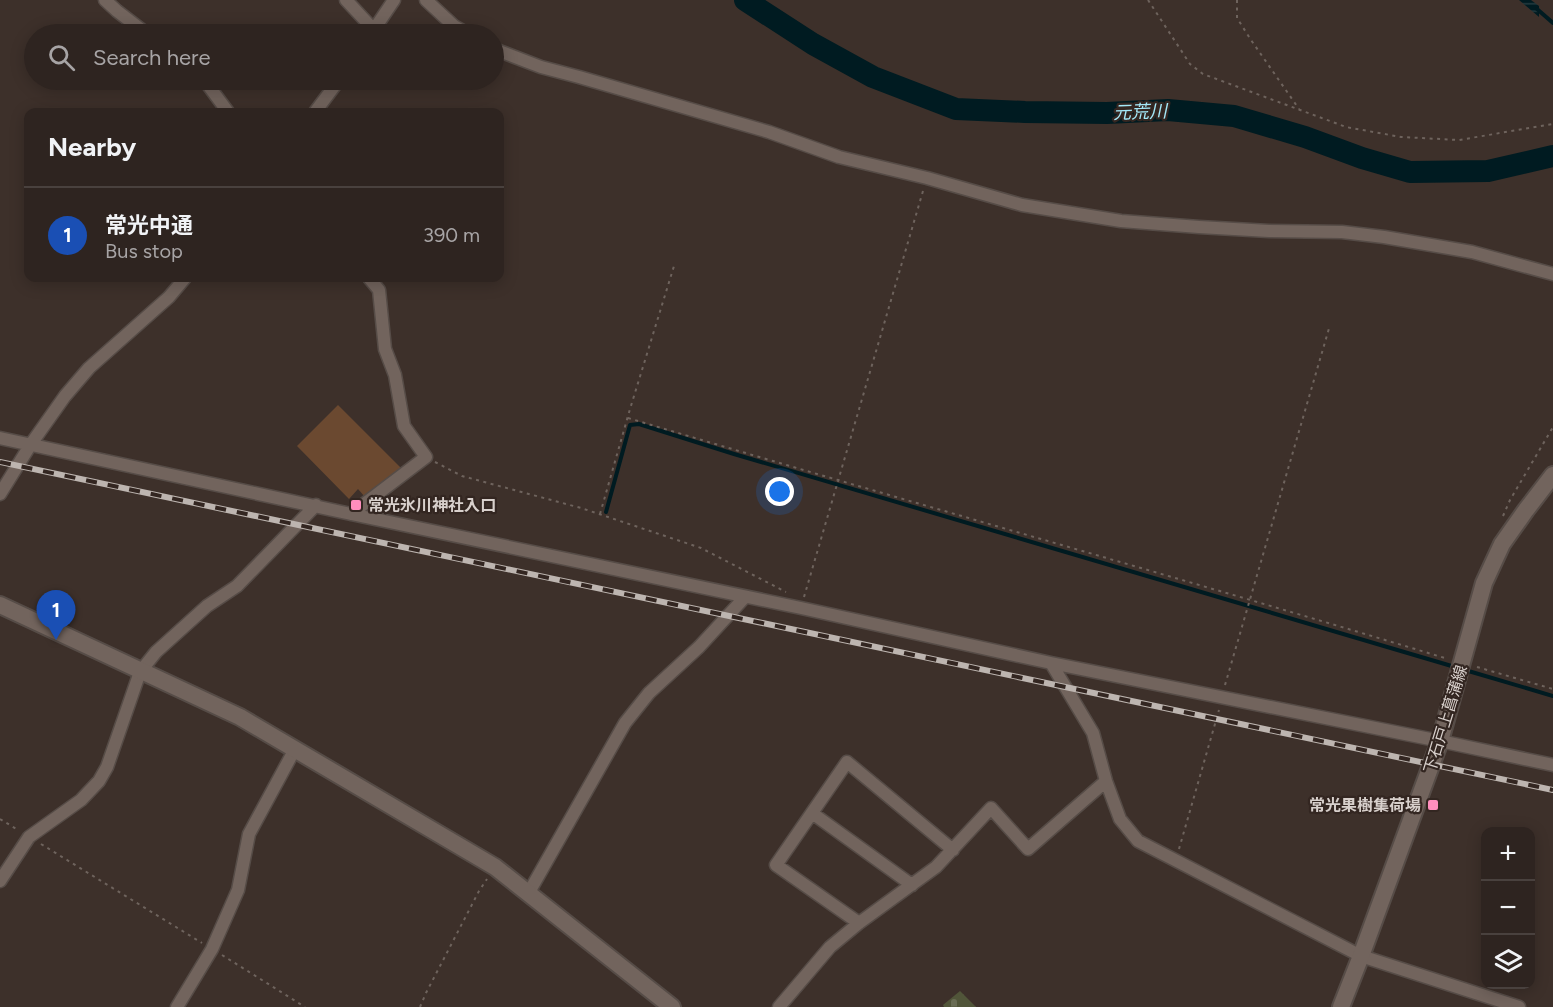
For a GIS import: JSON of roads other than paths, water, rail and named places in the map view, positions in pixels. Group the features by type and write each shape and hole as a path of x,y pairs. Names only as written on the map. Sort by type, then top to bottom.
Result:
{"street":[{"path":"105,0 134,24"},
{"path":"346,0 366,24"},
{"path":"378,24 394,0"},
{"path":"426,0 452,24"},
{"path":"504,53 541,68 579,76 769,132 839,157 927,178 1022,205 1121,221 1269,231 1342,232 1384,237 1472,252 1553,274"},
{"path":"212,90 225,108"},
{"path":"318,108 332,90"},
{"path":"0,494 31,444 88,368 169,297 182,282"},
{"path":"351,514 426,457 404,426 395,375 386,350 379,290 372,282"},
{"path":"0,438 1051,663 1553,765"},
{"name":"下石戸上菖蒲線","path":"1341,1007 1440,741 1484,583 1502,544 1553,475"},
{"path":"0,881 28,837 81,800 99,781 107,767 140,672 156,652 207,606 237,586 316,505"},
{"path":"528,894 625,723 649,693 699,647 744,597"},
{"path":"0,605 240,717 495,867 672,1007"},
{"path":"1051,663 1093,733 1106,781 1120,819 1138,841 1361,956 1519,1007"},
{"path":"177,1007 212,949 238,890 249,834 295,749"},
{"path":"859,923 776,865 847,762 953,850"},
{"path":"779,1007 830,947 936,867 991,808 1028,849 1106,781"},
{"path":"812,813 912,885"}],"water":[{"path":"1519,0 1531,0 1539,6 1539,17"}],"waterway":[{"name":"元荒川","path":"745,0 813,44 873,77 956,109 1107,113 1168,110 1234,116 1410,172 1488,171 1553,156"},
{"path":"1537,9 1553,23"},
{"path":"606,512 630,425 639,424 1455,667"},
{"path":"1465,670 1553,696"}],"railway":[{"path":"0,462 1553,790"}],"place":[{"name":"常光氷川神社入口","path":"356,505"},
{"name":"常光中通","path":"56,640"},
{"name":"常光果樹集荷場","path":"1433,805"}]}
